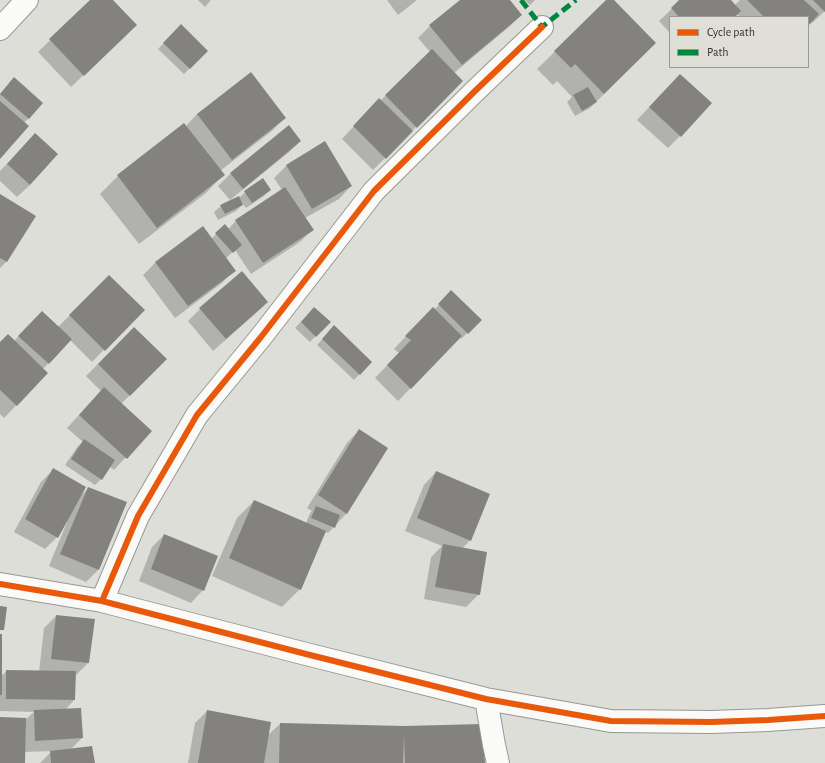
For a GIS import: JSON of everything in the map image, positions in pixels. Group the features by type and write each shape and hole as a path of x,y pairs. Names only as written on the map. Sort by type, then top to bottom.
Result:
{"street":[{"path":"0,29 27,0"},
{"path":"102,601 138,516 197,415 261,337 374,190 469,96 542,27"},
{"path":"0,584 102,601 486,699 611,721 711,722 825,716"},
{"path":"486,699 498,763"}],"building":[{"path":"90,0 113,0 137,25 84,76 49,39"},
{"path":"460,0 510,0 522,15 462,65 429,25"},
{"path":"606,0 614,0 656,43 604,94 575,64 571,68 554,51"},
{"path":"679,0 731,0 741,11 736,16 678,16 671,8"},
{"path":"747,0 804,0 819,14 809,25 809,16 763,16"},
{"path":"813,0 825,0 825,12"},
{"path":"181,24 208,51 190,69 163,43"},
{"path":"432,49 463,81 417,128 385,95"},
{"path":"251,72 286,118 232,160 197,114"},
{"path":"680,74 712,103 681,137 649,107"},
{"path":"14,77 43,103 29,119 0,94"},
{"path":"588,87 597,102 582,111 573,95"},
{"path":"379,98 413,131 386,159 353,126"},
{"path":"0,101 29,126 0,159"},
{"path":"184,123 225,175 157,228 117,175"},
{"path":"289,125 301,141 243,189 230,173"},
{"path":"35,133 58,154 30,185 7,164"},
{"path":"325,141 352,186 312,209 286,165"},
{"path":"263,178 271,190 252,203 244,191"},
{"path":"285,187 314,230 263,263 235,220"},
{"path":"0,194 36,216 7,262 0,258"},
{"path":"239,196 243,205 225,214 220,205"},
{"path":"225,224 242,245 233,253 215,233"},
{"path":"203,226 236,271 188,306 155,262"},
{"path":"242,271 268,302 226,339 199,308"},
{"path":"109,275 145,310 105,351 69,315"},
{"path":"451,290 482,320 468,334 438,304"},
{"path":"314,307 331,322 316,337 301,322"},
{"path":"433,307 462,336 411,389 387,365 411,340 405,336"},
{"path":"42,311 72,339 49,364 18,336"},
{"path":"334,325 372,362 360,375 322,339"},
{"path":"134,327 167,359 130,396 98,364"},
{"path":"8,334 48,373 17,406 0,390 0,342"},
{"path":"104,387 152,431 127,459 79,415"},
{"path":"359,429 388,448 347,514 318,495"},
{"path":"84,439 115,460 102,480 71,459"},
{"path":"53,468 86,487 58,538 25,519"},
{"path":"436,471 490,494 471,541 417,518"},
{"path":"88,487 127,502 99,570 60,554"},
{"path":"254,500 326,531 301,590 229,558"},
{"path":"316,506 340,515 335,528 311,518"},
{"path":"164,534 218,556 204,591 151,569"},
{"path":"443,544 487,552 480,595 435,587"},
{"path":"0,606 7,607 4,630 0,630"},
{"path":"56,615 95,619 89,663 51,659"},
{"path":"0,634 2,634 2,695 0,695"},
{"path":"6,670 76,671 75,700 6,699"},
{"path":"81,708 83,738 35,741 34,710"},
{"path":"207,710 271,722 264,763 198,763"},
{"path":"0,717 26,718 25,763 0,763"},
{"path":"280,723 404,726 483,724 485,763 405,763 404,735 403,763 279,763"},
{"path":"92,746 95,763 51,763 50,751"}],"marked path":[{"path":"521,0 542,27 576,0"}],"cycle path":[{"path":"102,601 138,516 197,415 261,337 374,191 542,27"},
{"path":"0,584 102,601 486,699 611,721 711,722 825,716"}]}
